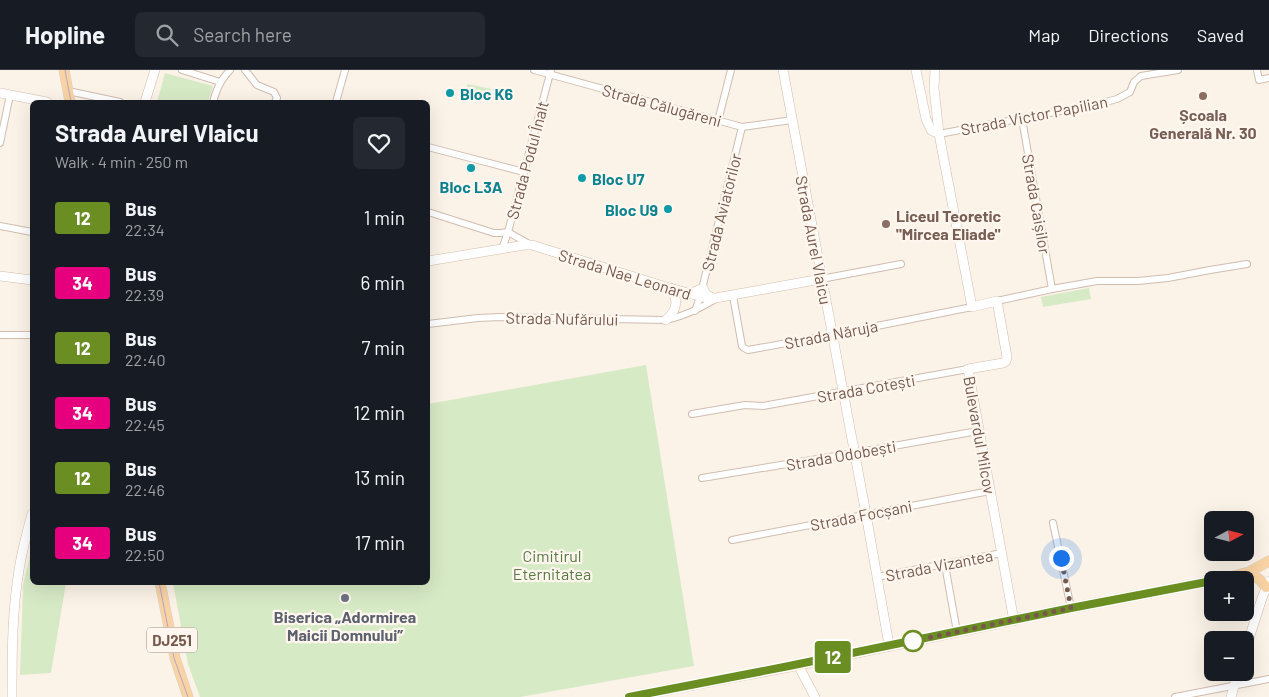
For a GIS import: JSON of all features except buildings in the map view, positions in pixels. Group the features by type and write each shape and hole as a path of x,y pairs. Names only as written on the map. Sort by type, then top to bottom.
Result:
{"main road":[{"path":"64,70 70,100"},
{"path":"1251,571 1269,561"},
{"path":"1254,572 1269,570"},
{"path":"1254,576 1267,584"},
{"path":"629,697 798,665 1071,608 1204,583"},
{"name":"DJ251","path":"161,585 175,658 188,697"}],"street":[{"path":"146,100 155,70"},
{"path":"182,70 220,82"},
{"path":"213,100 216,89 230,70"},
{"path":"245,70 257,85 274,92 276,100"},
{"path":"337,100 345,70"},
{"name":"Strada Călugăreni","path":"534,70 551,72 742,127 792,120"},
{"path":"718,121 731,70"},
{"name":"Strada Aurel Vlaicu","path":"783,70 889,645"},
{"path":"916,70 926,119 931,130 939,134"},
{"path":"935,70 934,88 939,134 972,307 1097,281 1168,278 1247,264"},
{"name":"Strada Victor Papilian","path":"939,134 1117,99 1130,92 1134,82 1141,76 1178,70"},
{"path":"1257,70 1259,80 1269,78"},
{"name":"Strada Podul Înalt","path":"502,249 551,72"},
{"path":"68,91 111,100"},
{"path":"0,93 36,100"},
{"path":"0,143 10,95"},
{"name":"Strada Caișilor","path":"1022,118 1052,289"},
{"name":"Strada Aviatorilor","path":"700,297 742,127"},
{"path":"430,148 524,172"},
{"path":"430,213 494,233 508,232 532,245"},
{"path":"0,226 30,232"},
{"name":"Strada Nae Leonard","path":"430,261 532,245 688,294 715,299 821,279"},
{"path":"821,279 901,264"},
{"path":"0,276 30,280"},
{"path":"666,320 673,313 676,304 675,295 670,288"},
{"path":"688,294 703,288 707,296 715,299"},
{"name":"Strada Năruja","path":"734,296 742,346 746,350 972,307"},
{"path":"695,311 700,297"},
{"name":"Strada Nufărului","path":"430,324 500,317 666,320 695,311 715,299"},
{"name":"Bulevardul Milcov","path":"997,301 1007,357 1006,361 1004,363 968,369 1014,621"},
{"path":"0,335 30,336"},
{"name":"Strada Cotești","path":"692,414 745,405 764,406 968,369"},
{"name":"Strada Odobești","path":"702,478 978,431"},
{"name":"Strada Focșani","path":"732,540 990,491"},
{"path":"12,697 14,619 18,578 30,521"},
{"path":"1053,524 1071,608"},
{"name":"Strada Vizantea","path":"877,577 1002,553"},
{"path":"945,565 957,632"},
{"path":"1252,631 1267,584"},
{"path":"798,665 815,697"},
{"path":"1175,697 1269,679"},
{"path":"1231,697 1235,681"}],"green space":[{"path":"165,73 213,86 209,100 158,100"},
{"path":"468,84 491,89 487,100 463,96"},
{"path":"1089,288 1091,299 1043,307 1041,297"},
{"name":"Cimitirul Eternitatea","path":"646,365 694,666 520,697 200,697 188,664 173,585 430,585 430,404"},
{"path":"30,556 30,585 66,585 51,673 20,675 23,585"}],"tram line":[{"path":"65,70 71,100"},
{"path":"160,585 174,658 188,697"}],"bus line":[{"name":"12","path":"629,697 1204,583"}],"place":[{"name":"Bloc K6","path":"450,93"},
{"name":"Școala Generală Nr. 30","path":"1203,96"},
{"name":"Bloc L3A","path":"471,168"},
{"name":"Bloc U7","path":"582,178"},
{"name":"Bloc U9","path":"668,209"},
{"name":"Liceul Teoretic \"Mircea Eliade\"","path":"886,224"},
{"name":"Biserica „Adormirea Maicii Domnului”","path":"345,598"}],"route":[{"path":"913,641 1071,608 1061,558"}]}
